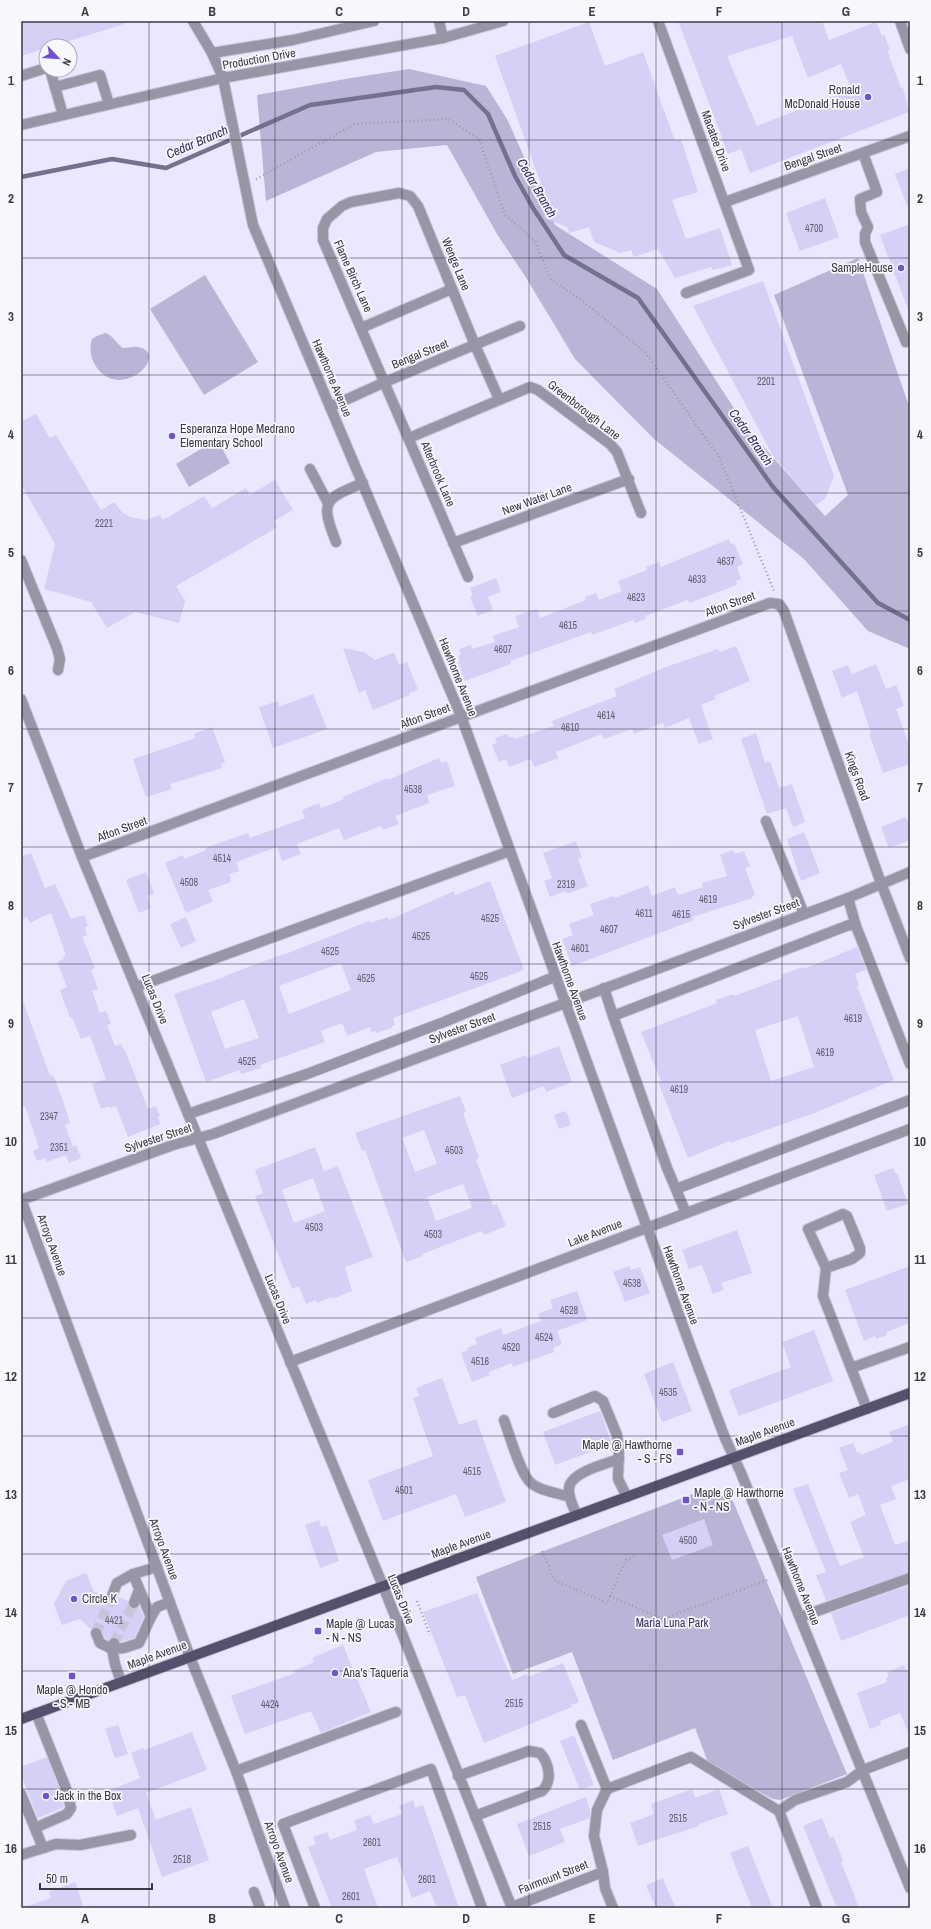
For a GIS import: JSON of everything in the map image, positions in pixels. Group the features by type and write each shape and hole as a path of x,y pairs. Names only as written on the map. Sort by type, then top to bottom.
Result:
{"main road":[{"name":"Maple Avenue","path":"21,1719 910,1393"}],"street":[{"name":"Hawthorne Avenue","path":"193,21 212,53 223,78 254,225 461,716 554,977 691,1348 910,1888"},
{"path":"212,53 293,40 374,21"},
{"path":"439,21 443,38"},
{"name":"Production Drive","path":"21,125 223,78 443,38 503,21"},
{"name":"Macatee Drive","path":"658,21 749,270 686,293"},
{"path":"900,21 910,49"},
{"path":"21,76 38,71"},
{"path":"55,87 100,75 110,104"},
{"path":"52,78 63,115"},
{"name":"Bengal Street","path":"725,202 910,136"},
{"path":"863,153 877,192 860,199 861,212 868,227 865,242 906,342 910,341"},
{"name":"Flame Birch Lane","path":"385,382 323,240 325,223 326,218 342,206 351,202 399,193 410,196"},
{"name":"Wenge Lane","path":"410,196 418,206 475,345 499,399"},
{"path":"362,328 452,289"},
{"name":"Bengal Street","path":"330,407 385,382 520,326"},
{"name":"Alterbrook Lane","path":"385,382 468,577"},
{"name":"Greenborough Lane","path":"409,438 530,387 538,390 610,444 617,452 629,479 641,513"},
{"path":"310,469 328,503 328,519 336,542"},
{"name":"New Water Lane","path":"453,543 629,479"},
{"path":"328,503 337,494 363,483"},
{"path":"21,560 57,648 60,659 58,670"},
{"name":"Afton Street","path":"82,857 770,603 779,604"},
{"name":"Kings Road","path":"779,604 784,611 881,883 910,958"},
{"name":"Lucas Drive","path":"21,699 82,857 383,1586 458,1776 512,1907"},
{"path":"766,821 804,914"},
{"path":"136,987 510,851"},
{"name":"Sylvester Street","path":"21,1200 173,1145 198,1139 564,1004 848,898 910,872"},
{"path":"848,898 856,926 910,1064"},
{"path":"613,1016 849,925 856,926"},
{"path":"188,1114 299,1076 438,1025 554,977"},
{"path":"604,988 667,1168 686,1213"},
{"path":"676,1189 910,1100"},
{"name":"Lake Avenue","path":"290,1362 910,1130"},
{"name":"Arroyo Avenue","path":"21,1200 190,1657 236,1771 285,1908"},
{"path":"826,1268 852,1259 860,1253 860,1248 847,1216 843,1214 808,1229 826,1268 824,1296 867,1409"},
{"path":"851,1368 910,1347"},
{"path":"553,1413 595,1396 604,1401 617,1435 619,1459 617,1466 618,1479 627,1497"},
{"path":"504,1420 530,1482 543,1489 570,1497"},
{"path":"577,1515 570,1497 569,1488 571,1483 579,1474 619,1459"},
{"path":"112,1596 118,1583 133,1574 157,1567"},
{"path":"133,1574 150,1617"},
{"path":"800,1617 910,1578"},
{"path":"134,1603 139,1590"},
{"path":"96,1633 100,1643 124,1648 139,1643 150,1617 157,1607 170,1602"},
{"path":"113,1646 115,1664 121,1682"},
{"path":"236,1771 396,1712"},
{"path":"35,1828 67,1814 70,1808 67,1791 36,1713"},
{"path":"581,1725 607,1789"},
{"path":"458,1776 529,1752 540,1753 543,1756 549,1774 546,1786 542,1791 475,1816"},
{"path":"780,1811 795,1800 847,1782 863,1770 910,1752"},
{"path":"613,1908 605,1888 603,1872 594,1836 597,1810 607,1789 691,1757 780,1811 817,1908"},
{"path":"315,1908 283,1824 431,1769 482,1908"},
{"path":"21,1794 43,1848"},
{"path":"21,1855 56,1844 80,1845 131,1836"},
{"name":"Fairmount Street","path":"512,1907 603,1872"},
{"path":"254,1892 260,1908"}],"path":[{"path":"245,185 355,124 449,119 479,139 505,215 535,241 551,280 580,299 645,352 719,457 779,604"},
{"path":"542,1551 554,1580 607,1603 626,1560 636,1556"},
{"path":"610,1596 663,1619 770,1580"},
{"path":"417,1601 430,1635"}],"green space":[{"path":"409,69 486,86 507,119 555,225 657,289 746,427 825,516 848,495 774,295 858,258 910,409 910,649 868,631 804,559 654,439 575,359 525,276 497,234 447,145 376,152 266,201 257,95"},
{"path":"205,275 258,362 204,395 150,309"},
{"path":"106,333 123,348 138,347 147,351 149,358 146,365 140,372 130,378 119,380 108,377 97,368 91,354 92,339"},
{"path":"217,439 230,463 189,487 176,464"},
{"name":"Maria Luna Park","path":"706,1489 733,1501 847,1774 780,1800 773,1799 709,1765 695,1728 613,1760 572,1652 513,1674 476,1577"}],"building":[{"path":"21,21 124,21 124,24 78,38 38,38 38,51 21,56"},
{"name":"Ronald McDonald House","path":"678,21 822,21 829,40 876,22 882,36 884,34 890,50 888,50 889,56 901,88 903,88 909,112 750,173 741,149 728,154","holes":["792,36 808,78 841,64 851,89 757,126 727,56"]},
{"path":"589,22 605,66 643,52 675,141 681,139 698,192 672,200 686,239 720,228 732,265 713,270 711,267 675,278 658,249 634,257 631,250 620,253 594,242 589,227 569,233 567,227 545,218 534,186 541,184 495,56"},
{"path":"910,168 910,210 909,210 895,174"},
{"path":"825,198 839,237 800,251 786,213"},
{"name":"SampleHouse","path":"910,224 910,312 909,312 880,235"},
{"path":"763,281 834,476 825,499 816,505 773,456 693,306"},
{"path":"36,414 50,438 56,435 101,510 114,502 122,512 130,517 146,520 160,515 163,520 204,496 212,508 246,488 250,495 275,480 293,510 274,521 277,526 271,531 176,586 185,601 179,623 135,612 107,628 91,602 44,589 55,544 21,484 21,422"},
{"path":"729,539 731,544 734,543 743,564 737,567 741,579 736,581 737,585 689,603 688,600 645,616 646,619 635,623 633,620 592,635 591,632 510,661 511,664 465,681 458,662 460,661 458,656 461,654 459,649 471,645 472,649 495,642 493,636 519,627 515,616 537,609 540,618 586,600 585,597 596,593 599,600 622,591 618,581 647,570 646,567 659,562 661,567"},
{"path":"496,578 501,592 488,597 493,610 478,616 470,597 473,596 470,588"},
{"path":"736,646 750,681 714,696 716,699 701,705 713,739 699,744 689,718 665,728 663,723 634,734 632,729 604,739 602,734 556,752 558,758 534,767 531,759 509,767 506,759 499,762 492,745 497,743 495,738 507,734 509,738 513,736 514,739 554,726 552,721 617,696 614,689 666,667 718,649 720,652"},
{"path":"343,648 364,652 375,660 394,652 399,665 407,662 418,690 409,693 410,695 373,710 365,690 359,693"},
{"path":"876,664 886,689 896,685 904,706 896,709 910,747 910,764 883,773 869,734 871,733 857,691 842,698 832,671 848,665 852,674"},
{"path":"313,694 327,729 273,748 259,707 278,701 279,707"},
{"path":"212,727 225,762 221,764 222,768 170,784 172,789 146,797 133,759 196,738 194,734"},
{"path":"756,733 765,763 770,761 779,788 792,784 805,822 793,827 786,808 767,814 741,739"},
{"path":"439,758 441,763 447,761 455,786 427,795 429,803 395,816 399,824 383,830 381,826 344,840 339,828 297,844 301,854 282,861 277,847 236,862 239,871 229,874 231,882 208,890 213,901 186,913 165,863 183,855 185,859 206,850 205,848 248,833 250,838 305,818 302,810 319,803 321,808 344,799 343,797 387,778 388,780"},
{"path":"906,817 910,826 910,840 889,848 881,827"},
{"path":"804,832 820,873 801,881 787,839"},
{"path":"576,841 582,858 578,859 588,886 567,894 566,891 550,897 544,881 552,878 543,853"},
{"path":"733,850 735,854 744,851 750,866 745,868 755,895 752,896 753,898 692,917 694,920 572,966 562,939 573,935 569,924 594,915 590,904 614,896 615,898 648,885 652,896 675,887 678,895 703,887 702,883 727,876 720,855"},
{"path":"31,853 45,888 55,884 71,919 84,915 88,926 85,927 87,935 82,937 95,968 91,970 98,989 92,991 100,1013 106,1011 111,1024 107,1025 115,1046 121,1044 124,1051 125,1050 148,1109 156,1106 160,1116 158,1117 160,1124 128,1137 116,1106 101,1109 92,1084 106,1079 90,1036 81,1039 72,1017 70,1018 60,990 67,987 57,962 64,959 63,956 66,955 51,913 30,923 27,917 21,920 21,857"},
{"path":"146,872 154,893 147,896 151,908 139,913 126,880"},
{"path":"490,881 524,970 393,1018 395,1025 392,1026 392,1028 376,1033 375,1031 371,1032 370,1027 347,1036 342,1023 321,1031 325,1042 260,1065 261,1068 241,1074 240,1070 206,1082 174,994 227,976 369,921 370,923 388,917 389,920 454,891 455,895","holes":["341,963 351,990 289,1014 279,986","244,999 259,1038 225,1049 211,1012"]},
{"path":"186,917 196,941 181,948 170,924"},
{"path":"857,947 866,970 855,974 859,985 857,986 894,1080 817,1112 730,1143 729,1141 688,1158 658,1082 661,1081 641,1032 717,1003 716,1000 733,994 734,996 782,978 781,975 803,967 804,969","holes":["798,1016 814,1067 771,1081 755,1030"]},
{"path":"21,1001 23,1001 50,1076 53,1075 62,1098 70,1123 65,1125 73,1147 76,1145 81,1158 69,1163 66,1155 46,1162 45,1158 37,1161 33,1151 39,1148 25,1106 21,1107"},
{"path":"559,1046 572,1082 546,1092 544,1086 512,1098 500,1065 526,1055 527,1058"},
{"path":"460,1096 466,1112 463,1113 479,1158 476,1160 493,1205 497,1204 506,1226 484,1235 482,1231 422,1254 423,1256 406,1262 365,1150 362,1151 355,1133","holes":["424,1130 437,1164 415,1172 402,1138","463,1184 472,1208 436,1221 427,1197"]},
{"path":"566,1111 571,1125 559,1129 554,1115"},
{"path":"315,1147 324,1171 338,1166 373,1257 345,1267 352,1291 333,1299 332,1297 317,1303 316,1300 306,1304 299,1286 292,1289 255,1196 263,1193 255,1170","holes":["313,1178 325,1211 294,1223 282,1190"]},
{"path":"893,1168 895,1173 897,1173 908,1204 887,1211 874,1175"},
{"path":"737,1230 752,1273 721,1283 724,1290 713,1294 702,1265 689,1269 682,1250"},
{"path":"630,1266 631,1270 640,1267 650,1293 625,1302 613,1272"},
{"path":"910,1266 910,1323 886,1332 887,1335 876,1339 875,1336 864,1341 845,1290"},
{"path":"577,1291 587,1320 557,1331 562,1344 553,1348 554,1352 513,1367 512,1363 489,1372 490,1375 472,1382 461,1353 468,1350 467,1348 477,1344 475,1338 501,1328 503,1335 541,1321 538,1314 553,1308 550,1300"},
{"path":"814,1330 833,1381 739,1416 729,1390 791,1367 782,1342"},
{"path":"673,1362 692,1411 662,1422 644,1374"},
{"path":"442,1378 459,1425 476,1419 506,1502 465,1517 456,1494 383,1521 368,1480 433,1456 413,1398 419,1396 416,1388"},
{"path":"600,1411 612,1444 555,1465 543,1432"},
{"path":"910,1424 910,1479 891,1486 896,1499 880,1505 895,1545 910,1540 910,1572 826,1601 816,1575 826,1572 793,1489 808,1484 840,1566 864,1557 850,1522 866,1515 858,1494 849,1498 839,1473 848,1470 839,1448 853,1443 857,1453 860,1452 861,1455 893,1442 889,1432"},
{"path":"704,1519 713,1545 672,1560 662,1535"},
{"path":"319,1520 321,1527 327,1525 339,1561 320,1568 305,1525"},
{"path":"86,1573 94,1592 106,1595 107,1600 110,1602 116,1601 120,1597 128,1601 129,1607 132,1609 139,1606 144,1617 134,1638 120,1642 119,1638 113,1637 108,1640 105,1638 100,1628 94,1627 91,1629 80,1619 62,1625 54,1604 66,1581"},
{"path":"910,1585 910,1615 841,1641 831,1613"},
{"path":"477,1593 512,1680 527,1674 528,1677 563,1663 579,1702 571,1705 572,1707 484,1743 465,1695 457,1697 423,1612"},
{"path":"343,1645 371,1712 321,1733 311,1711 245,1734 231,1696 295,1673 294,1671 314,1662 312,1658"},
{"path":"903,1665 910,1676 910,1736 900,1713 880,1721 881,1725 870,1729 857,1693 887,1682 886,1678 889,1677 887,1673"},
{"path":"118,1725 128,1754 115,1758 105,1729"},
{"path":"192,1732 207,1770 146,1793 156,1820 191,1807 209,1860 162,1877 138,1808 117,1816 108,1791 140,1778 131,1753 143,1748 144,1750"},
{"path":"574,1735 594,1785 580,1790 560,1741"},
{"name":"Jack in the Box","path":"47,1757 61,1793 64,1807 38,1818 21,1775 21,1767"},
{"path":"692,1789 695,1798 719,1789 728,1814 699,1824 699,1826 638,1846 630,1823 654,1814 651,1804"},
{"path":"586,1797 590,1810 590,1818 560,1829 565,1842 529,1856 517,1824"},
{"path":"413,1800 415,1808 423,1805 459,1908 437,1908 430,1891 412,1898 397,1857 364,1869 378,1908 332,1908 308,1847 316,1844 313,1837 327,1832 330,1840 357,1830 354,1820 370,1815 374,1824 402,1814 399,1806"},
{"path":"822,1818 830,1838 833,1836 839,1850 843,1861 841,1862 859,1908 837,1908 803,1826"},
{"path":"748,1846 773,1908 752,1908 730,1853"},
{"path":"663,1878 676,1908 656,1908 646,1885"},
{"path":"75,1882 83,1905 76,1908 29,1908 28,1906 51,1898 49,1892"}],"waterway":[{"name":"Cedar Branch","path":"21,177 112,159 166,168 310,105 436,87 464,90 488,114 515,176 533,208 564,255 638,298 773,487 878,603 910,620"}],"tunnel":[{"path":"96,1633 112,1596"},
{"path":"114,1643 134,1603"}],"place":[{"name":"Ronald McDonald House","path":"868,97"},
{"name":"SampleHouse","path":"901,268"},
{"name":"Esperanza Hope Medrano Elementary School","path":"172,436"},
{"name":"Maple @ Hawthorne - S - FS","path":"680,1452"},
{"name":"Maple @ Hawthorne - N - NS","path":"686,1500"},
{"name":"Circle K","path":"74,1599"},
{"name":"Maple @ Lucas - N - NS","path":"318,1631"},
{"name":"Ana's Taqueria","path":"335,1673"},
{"name":"Maple @ Hondo - S - MB","path":"72,1676"},
{"name":"Jack in the Box","path":"46,1796"}]}
